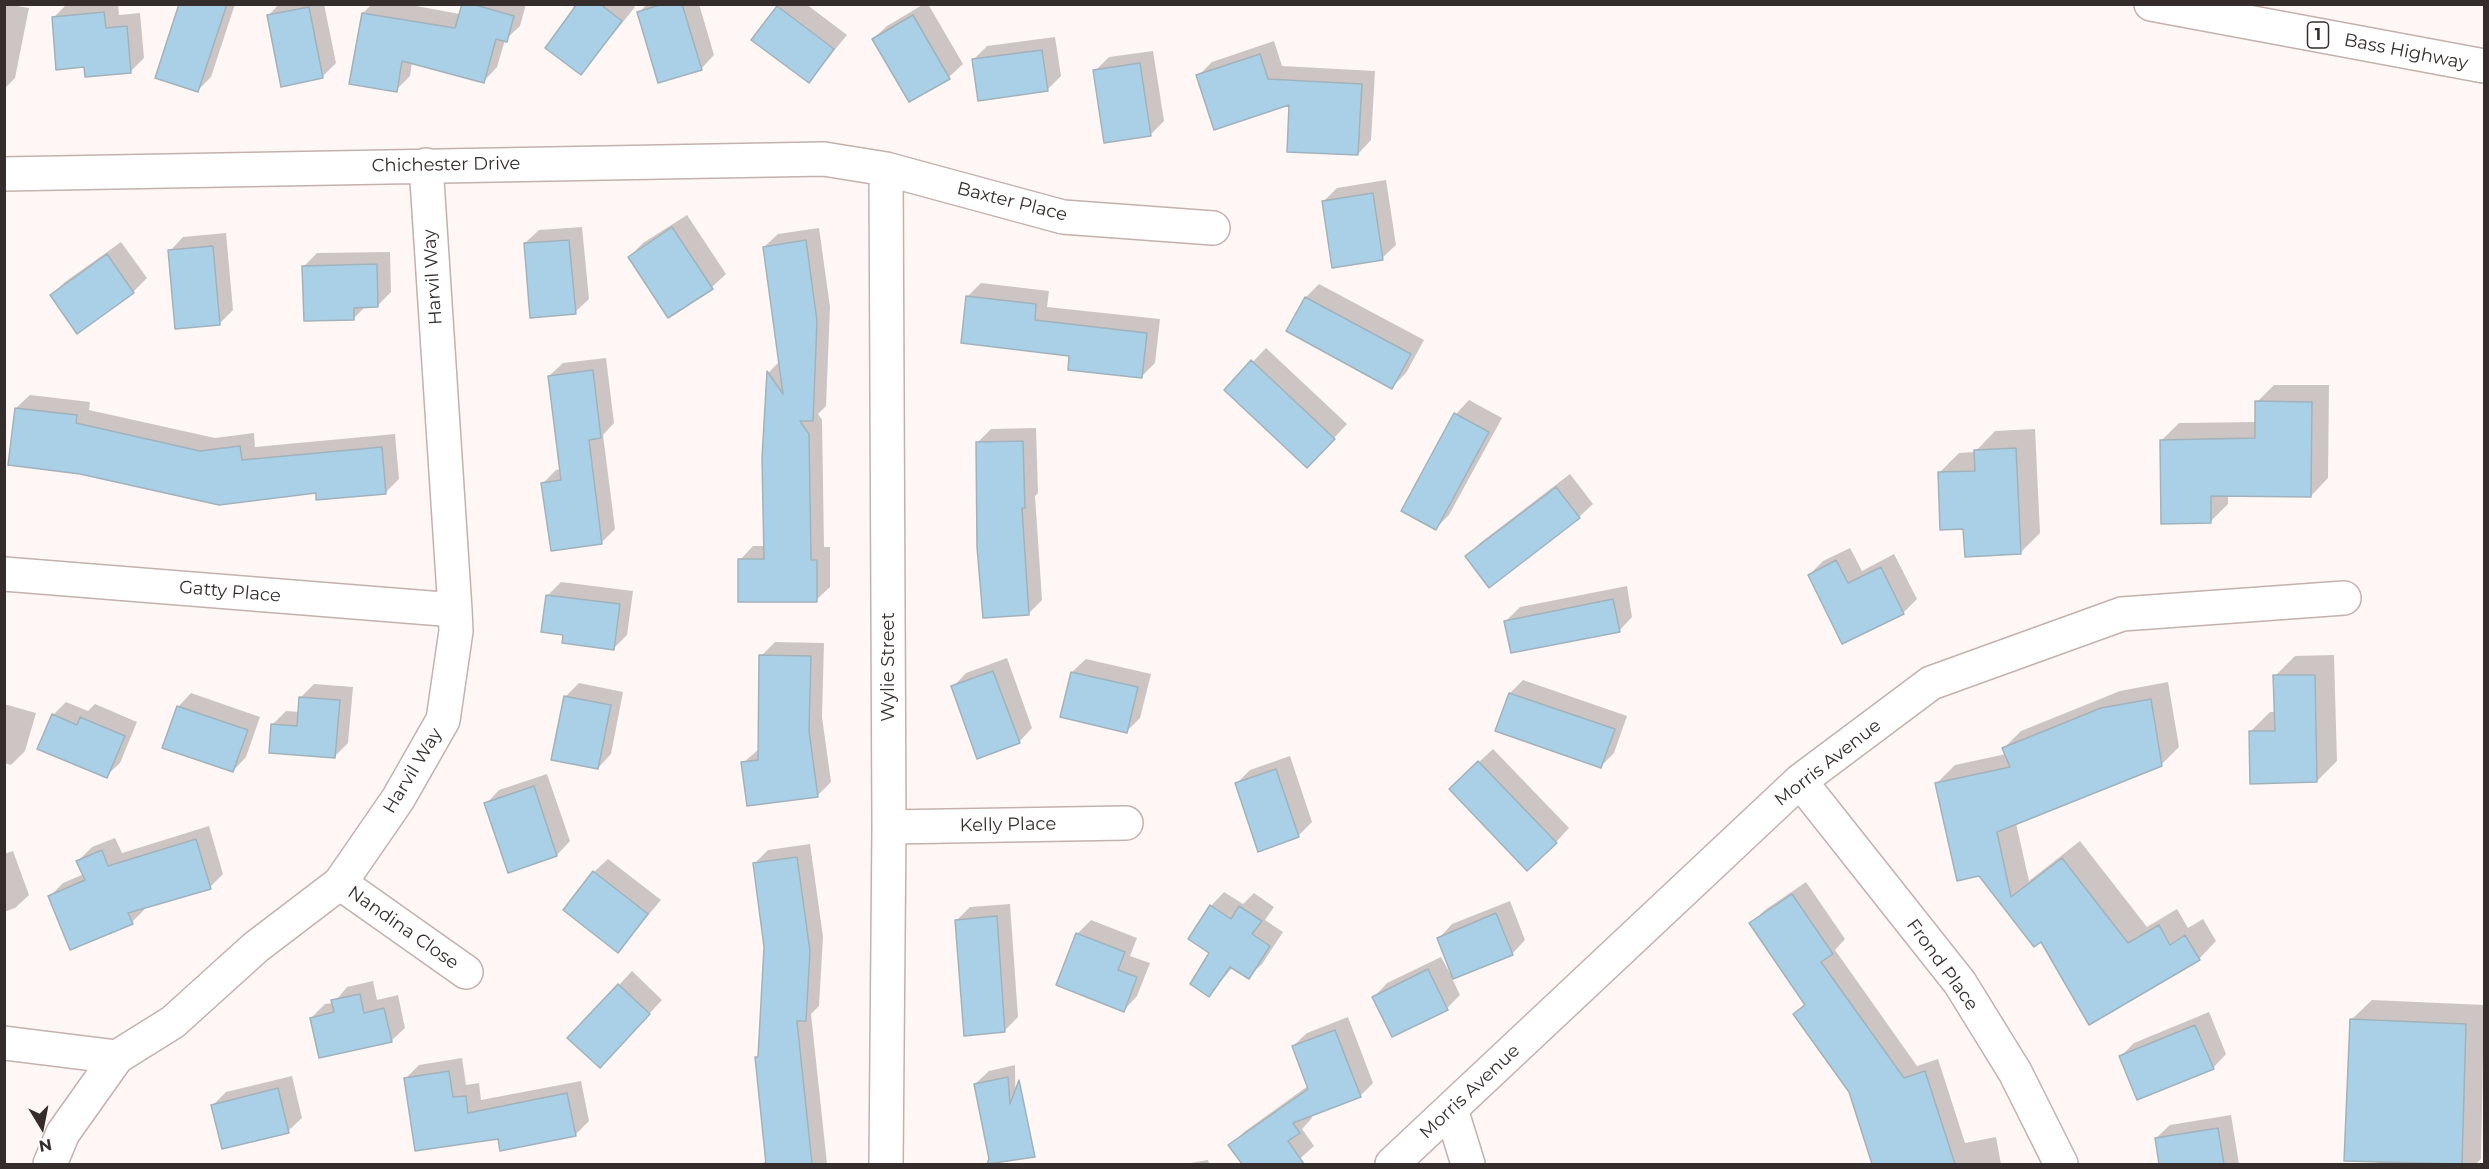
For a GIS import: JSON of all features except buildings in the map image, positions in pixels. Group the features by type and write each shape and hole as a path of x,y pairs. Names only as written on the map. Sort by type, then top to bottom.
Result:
{"main road":[{"name":"Bass Highway","path":"2151,4 2484,66"},
{"name":"Chichester Drive","path":"4,174 824,159 886,169"},
{"name":"Harvil Way","path":"50,1164 63,1133 117,1057 173,1022 255,947 340,883 398,799 443,720 456,631 426,165"},
{"name":"Baxter Place","path":"886,169 1063,218 1213,228"},
{"name":"Wylie Street","path":"886,169 889,827 886,1164"},
{"name":"Gatty Place","path":"4,574 455,610"},
{"name":"Morris Avenue","path":"1392,1164 1800,781 1931,683 2122,614 2344,598"},
{"name":"Frond Place","path":"1800,781 1960,984 2015,1072 2061,1164"},
{"name":"Kelly Place","path":"889,827 1126,823"},
{"name":"Nandina Close","path":"340,883 466,972"},
{"path":"4,1043 117,1057"},
{"path":"1451,1109 1468,1164"}]}
